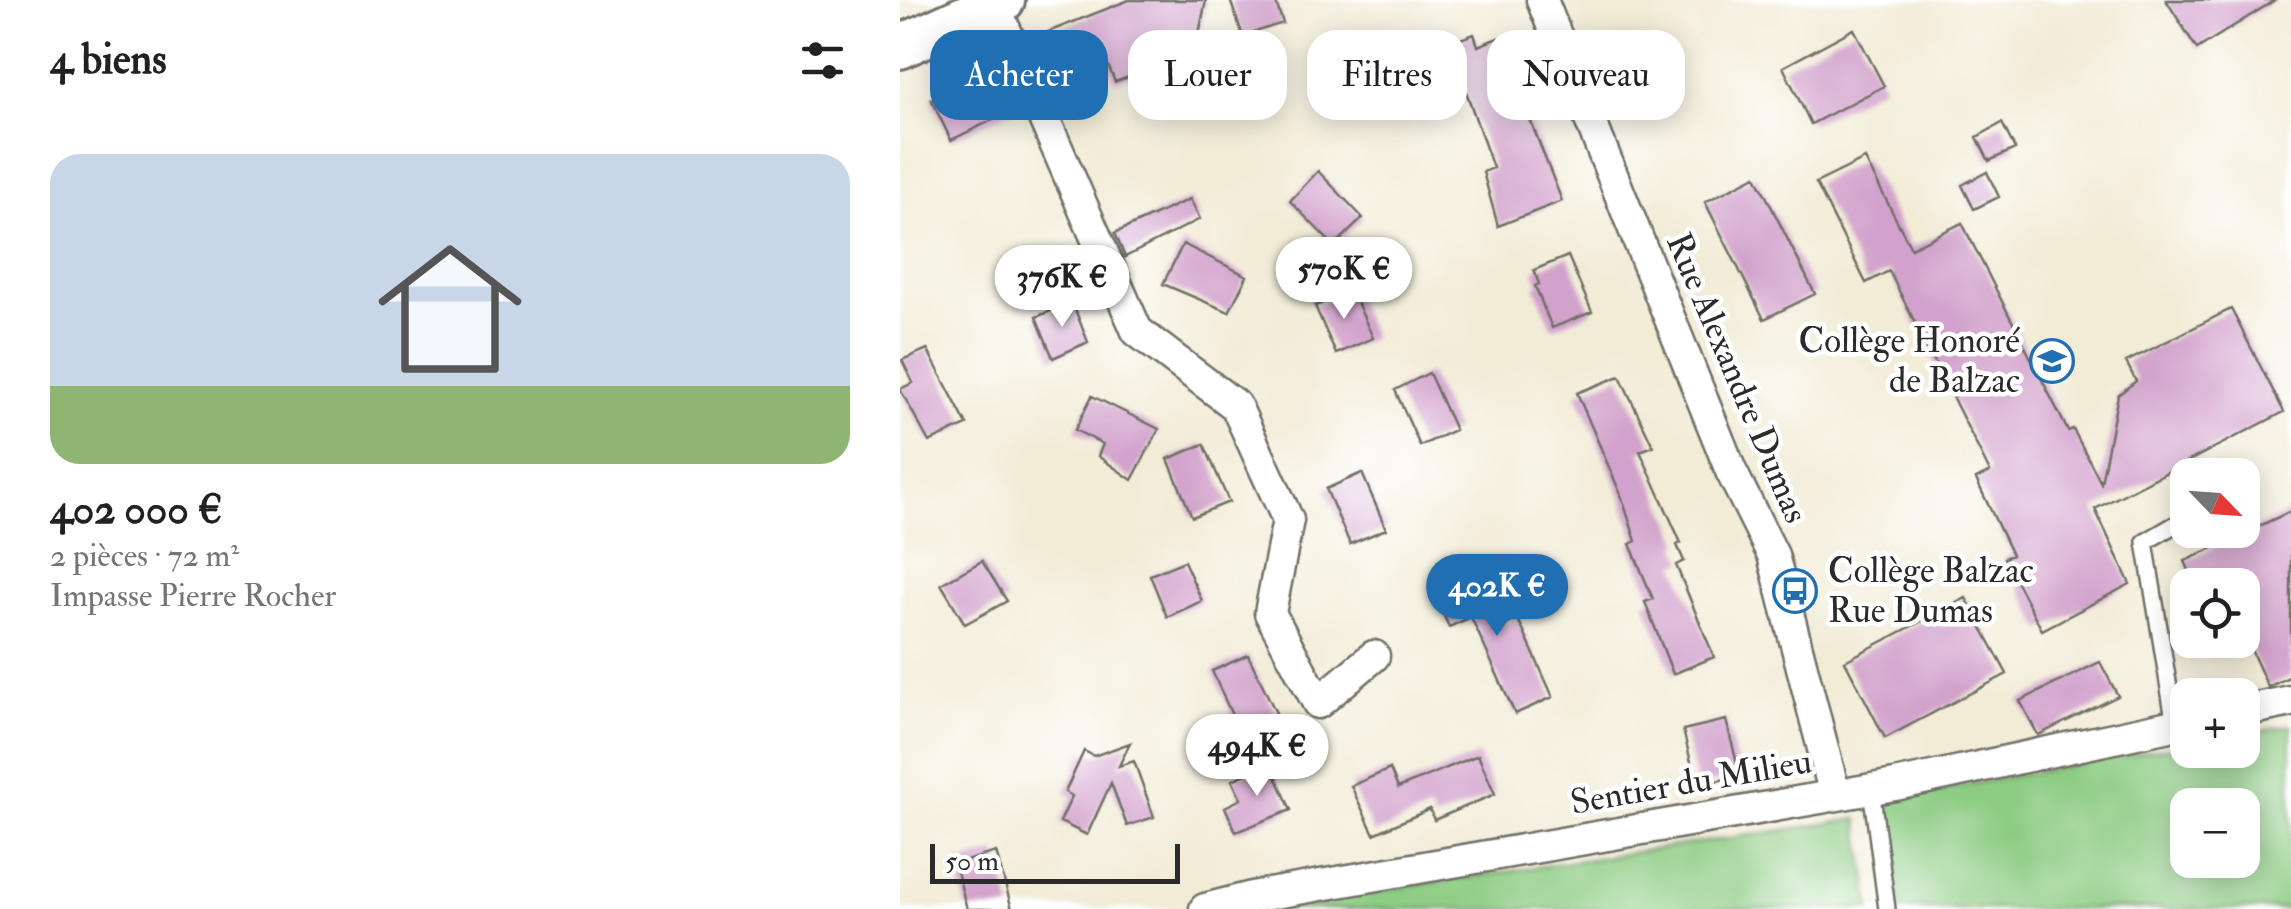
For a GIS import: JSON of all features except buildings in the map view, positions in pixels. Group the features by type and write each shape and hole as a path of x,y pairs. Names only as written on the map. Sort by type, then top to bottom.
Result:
{"main road":[{"path":"900,46 999,2"}],"street":[{"name":"Rue Alexandre Dumas","path":"1542,0 1731,471 1773,555 1835,795"},
{"path":"999,2 1137,331 1236,406 1288,520 1270,613 1318,704 1374,656"},
{"path":"2260,707 2291,701"},
{"name":"Sentier du Milieu","path":"1205,909 1252,897 1872,788 2170,726"}],"lane":[{"path":"2170,528 2146,542 2172,678"},
{"path":"1872,788 1888,909"}],"green space":[{"path":"2291,725 2291,909 1898,909 1882,800 2170,747 2170,768 2260,768 2260,731"},
{"path":"1858,819 1871,909 1255,909"}],"place":[{"name":"Collège Honoré de Balzac","path":"2052,361"},
{"name":"Collège Balzac Rue Dumas","path":"1795,591"}]}
